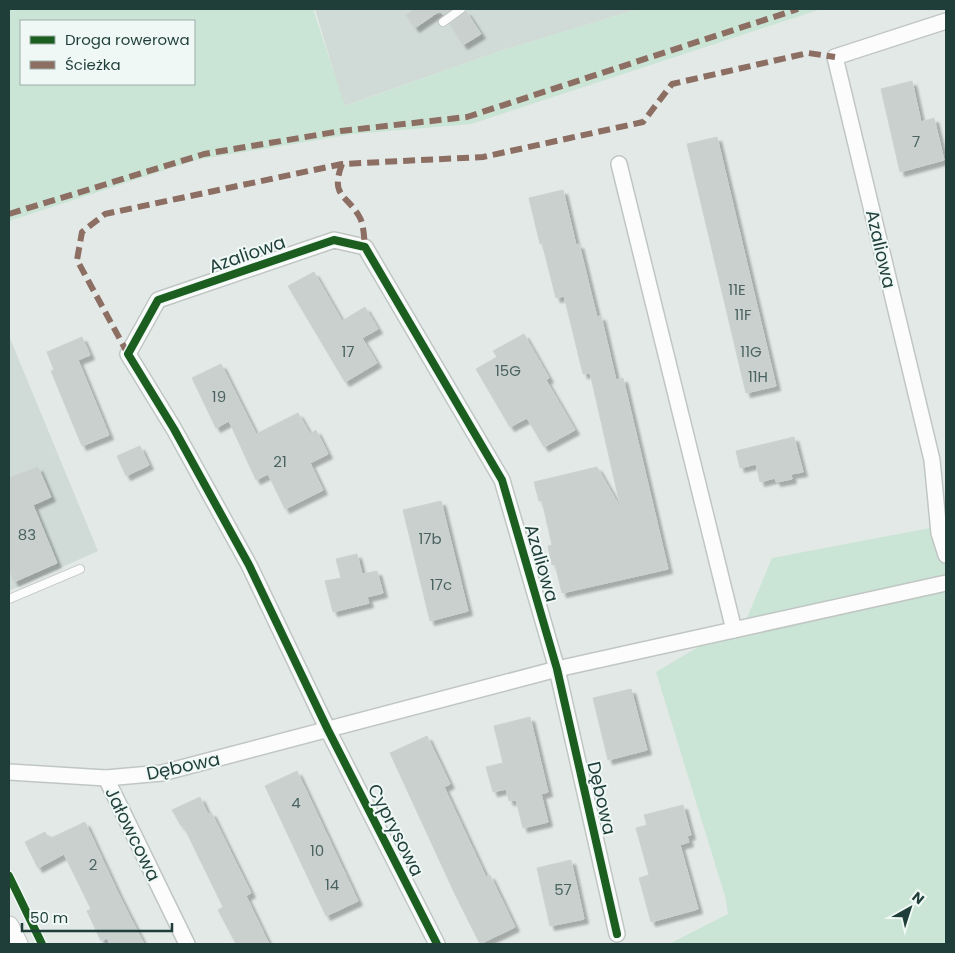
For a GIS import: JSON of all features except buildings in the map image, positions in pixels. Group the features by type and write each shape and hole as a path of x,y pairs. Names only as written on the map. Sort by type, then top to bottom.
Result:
{"street":[{"name":"Azaliowa","path":"946,22 835,57 932,460 939,533 946,555"},
{"path":"619,164 734,630"},
{"name":"Azaliowa","path":"328,730 249,565 174,429 128,354 158,300 334,240 365,247 502,480 557,669"},
{"name":"Dębowa","path":"9,772 106,778 162,773 557,669 946,583"},
{"name":"Dębowa","path":"557,669 618,934"},
{"name":"Cyprysowa","path":"328,730 437,944"},
{"name":"Jałowcowa","path":"106,778 187,944"},
{"path":"9,926 18,944"}],"lane":[{"path":"443,22 461,9"},
{"path":"9,599 80,569"}],"shaded area":[{"path":"315,9 638,9 497,52 344,106"},
{"path":"9,336 98,551 9,591"}],"green space":[{"path":"9,9 313,9 345,106 497,52 638,9 821,9 471,124 353,134 196,160 9,221"},
{"path":"946,525 946,944 669,944 728,914 725,896 656,672 747,618 772,558"}],"marked path":[{"path":"9,214 204,154 341,131 467,117 798,9"},
{"path":"128,354 77,260 82,232 105,214 342,164 483,157 643,122 672,84 808,53 835,57"},
{"path":"342,164 338,183 339,189 361,219 365,247"}],"cycle path":[{"path":"437,944 328,730 249,565 174,429 128,354 158,300 334,240 365,247 502,480 557,669 617,934"},
{"path":"9,876 42,944"}]}
